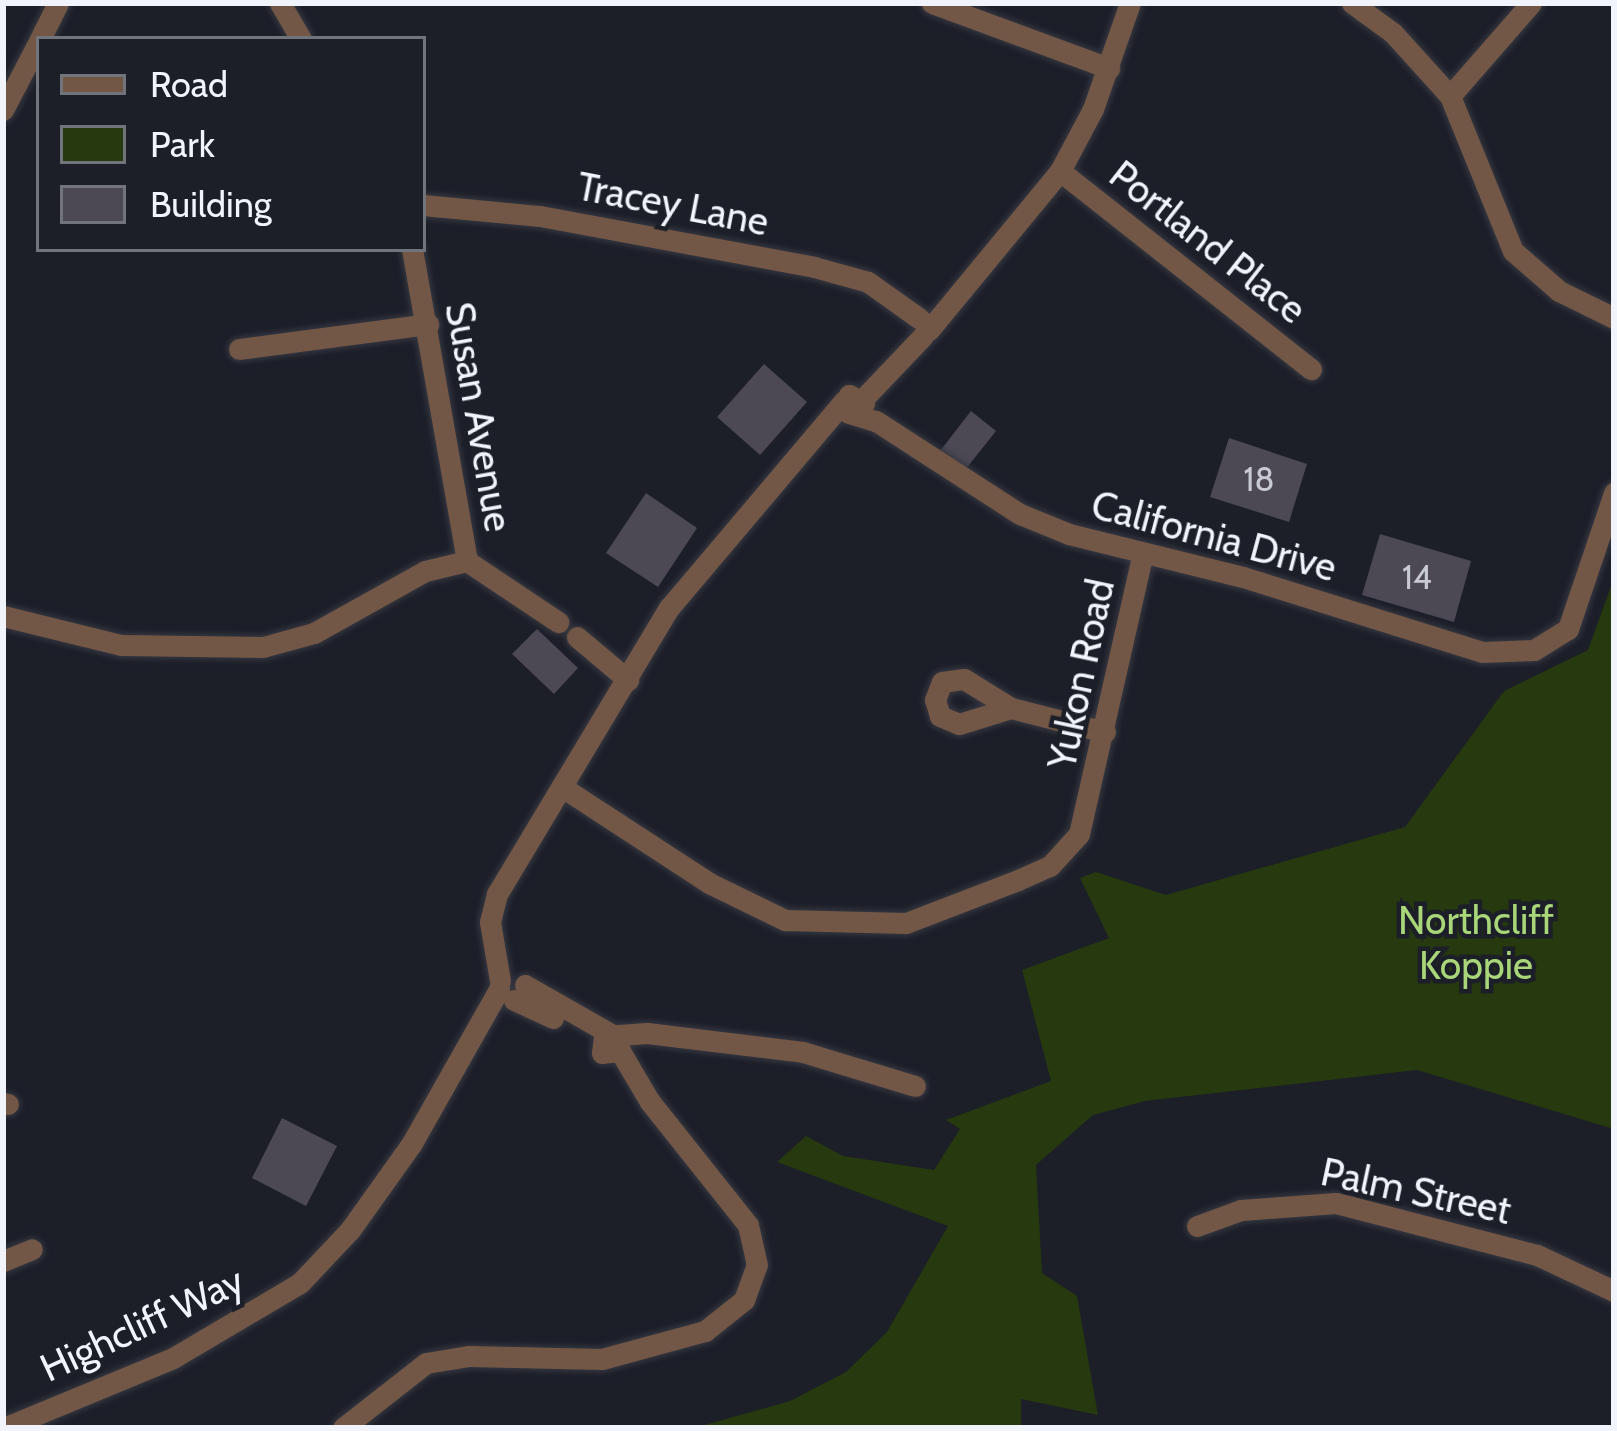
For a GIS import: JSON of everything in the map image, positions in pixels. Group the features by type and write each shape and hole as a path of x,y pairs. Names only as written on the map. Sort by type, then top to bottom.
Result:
{"street":[{"path":"41,36 58,3"},
{"path":"280,3 299,36"},
{"path":"932,3 1109,68"},
{"path":"343,1428 426,1363 469,1356 602,1359 728,1317 754,1283 755,1246 728,1197 650,1102 613,1045 510,988 490,928 497,894 628,680 726,532 828,424 859,407 920,327 947,306 1060,171 1109,68 1130,3"},
{"path":"1352,3 1393,33 1450,96 1513,251 1559,291 1614,318"},
{"path":"1450,96 1531,3"},
{"path":"3,110 36,46"},
{"name":"Portland Place","path":"1060,171 1311,369"},
{"name":"Tracey Lane","path":"426,206 540,216 814,267 868,282 920,327"},
{"name":"Susan Avenue","path":"413,252 467,561 558,622"},
{"path":"239,349 428,324"},
{"name":"California Drive","path":"859,407 1021,514 1142,556 1243,577 1482,652 1555,641 1579,608 1614,493"},
{"name":"Yukon Road","path":"562,787 753,908 802,923 861,928 906,923 1050,866 1079,834 1089,808 1142,556"},
{"path":"3,616 121,645 263,647 314,633 424,571 467,561"},
{"path":"578,637 628,680"},
{"path":"1011,709 1105,732"},
{"name":"Highcliff Way","path":"4,1428 173,1358 300,1282 378,1193 470,1043 510,988"},
{"path":"613,1045 674,1039 803,1052 915,1086"},
{"name":"Palm Street","path":"1197,1226 1241,1210 1336,1203 1537,1255 1614,1291"},
{"path":"3,1261 32,1249"}],"green space":[{"name":"Northcliff Koppie","path":"1614,578 1614,1129 1417,1070 1145,1101 1093,1115 1036,1165 1042,1273 1077,1296 1098,1415 1021,1399 1021,1428 694,1428 790,1401 846,1372 887,1332 948,1226 777,1162 806,1136 843,1156 934,1170 960,1129 946,1120 1051,1081 1022,970 1109,938 1080,878 1096,872 1166,895 1405,827 1504,691 1588,650"}],"building":[{"path":"764,364 807,402 760,455 717,417"},
{"path":"971,411 996,431 965,470 940,451"},
{"path":"1229,438 1307,464 1289,522 1210,497"},
{"path":"646,493 697,528 658,587 606,553"},
{"path":"1380,534 1471,561 1454,622 1362,595"},
{"path":"537,629 578,668 554,694 512,654"},
{"path":"282,1118 337,1146 306,1206 252,1178"}]}
